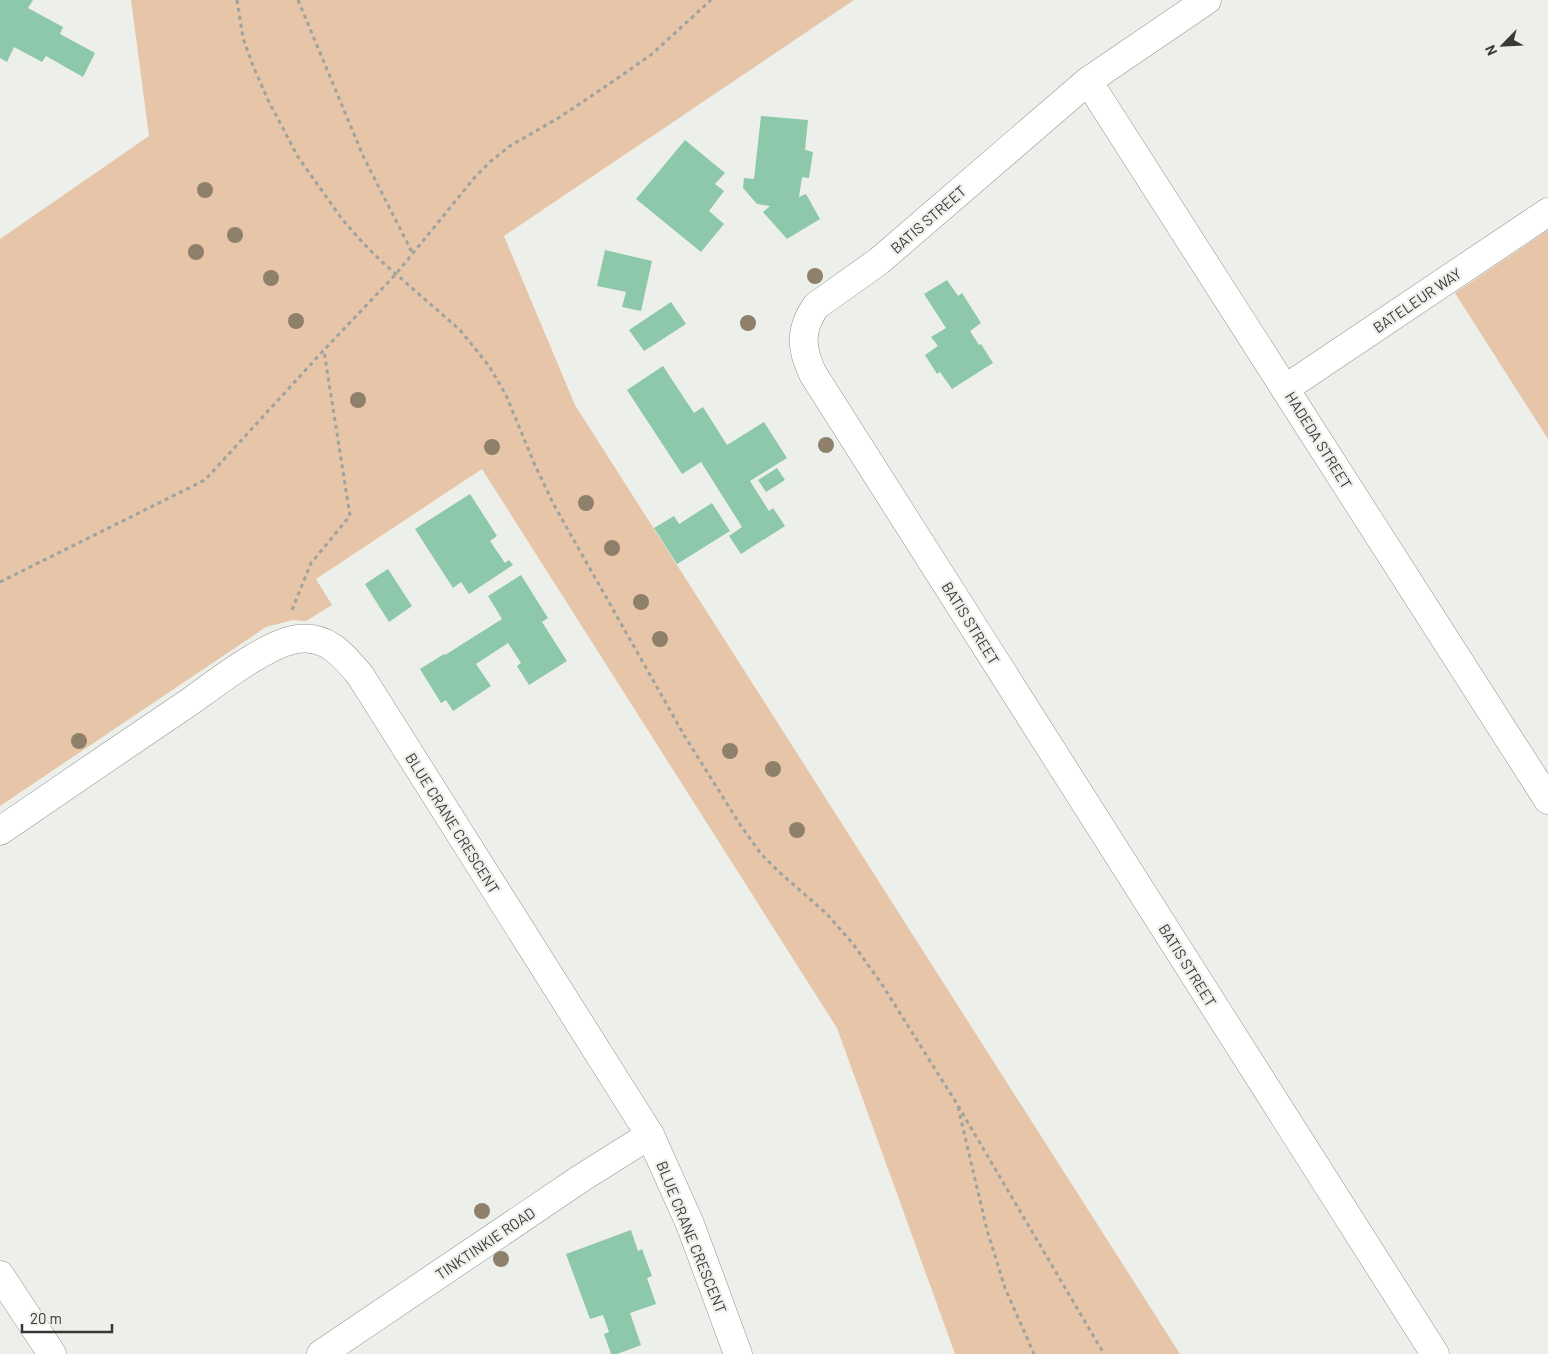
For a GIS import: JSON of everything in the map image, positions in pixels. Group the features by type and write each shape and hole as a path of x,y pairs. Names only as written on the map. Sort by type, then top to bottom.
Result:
{"street":[{"name":"BATIS STREET","path":"1207,0 1088,81 880,261 816,306 808,317 804,331 803,346 806,360 834,408 1435,1354"},
{"name":"HADEDA STREET","path":"1088,81 1548,800"},
{"name":"BATELEUR WAY","path":"1286,388 1548,212"},
{"name":"BLUE CRANE CRESCENT","path":"0,831 228,675 279,644 298,639 316,639 329,644 344,656 360,676 650,1135 690,1224 738,1354"},
{"name":"TINKTINKIE ROAD","path":"321,1354 566,1188 650,1135"},
{"path":"0,1275 52,1354"}],"path":[{"path":"237,0 243,38 253,66 298,158 342,220 363,244 460,330 489,366 506,395 534,463 554,505 684,734 761,854 827,914 853,944 883,986 957,1104 1104,1354"},
{"path":"298,0 364,158 413,254"},
{"path":"0,582 205,480 396,274 475,177 491,161 510,146 560,117 652,54 711,0"},
{"path":"279,644 311,563 350,516 323,351"},
{"path":"957,1104 987,1230 1005,1288 1034,1354"}],"shaded area":[{"path":"131,0 854,0 504,236 575,405 1180,1354 955,1354 837,1028 482,469 316,579 332,605 306,621 293,620 266,627 0,806 0,239 149,136"},
{"path":"1548,230 1548,439 1455,293"}],"building":[{"path":"0,0 33,0 28,8 63,27 60,34 95,53 83,77 46,56 42,62 14,47 7,62 0,58"},
{"path":"761,116 808,120 805,150 813,152 809,178 802,177 799,197 806,194 820,219 787,239 763,212 770,206 757,204 743,188 744,178 754,179"},
{"path":"685,140 725,173 715,184 724,191 709,211 724,224 701,252 636,199"},
{"path":"605,250 652,261 641,311 622,307 626,292 597,286"},
{"path":"947,280 958,296 962,293 981,323 970,331 993,363 952,389 940,372 937,374 925,355 938,346 931,337 946,328 924,294"},
{"path":"671,302 686,324 644,351 629,330"},
{"path":"663,366 694,413 703,407 727,445 764,422 787,458 750,481 769,511 773,508 785,526 741,554 729,536 742,527 701,462 682,474 627,390"},
{"path":"777,468 785,480 766,492 758,480"},
{"path":"470,494 497,536 490,541 505,563 509,560 513,565 469,594 461,582 453,588 415,529"},
{"path":"712,503 730,531 677,564 654,528 674,516 679,524"},
{"path":"388,569 412,606 389,622 365,584"},
{"path":"521,575 548,618 542,622 567,661 529,685 517,666 521,663 508,643 476,664 491,686 453,711 446,700 441,703 420,669 502,619 488,596"},
{"path":"631,1230 638,1251 642,1249 652,1276 647,1278 656,1304 630,1313 641,1345 617,1354 611,1354 604,1334 609,1332 603,1315 590,1319 566,1254"}]}
